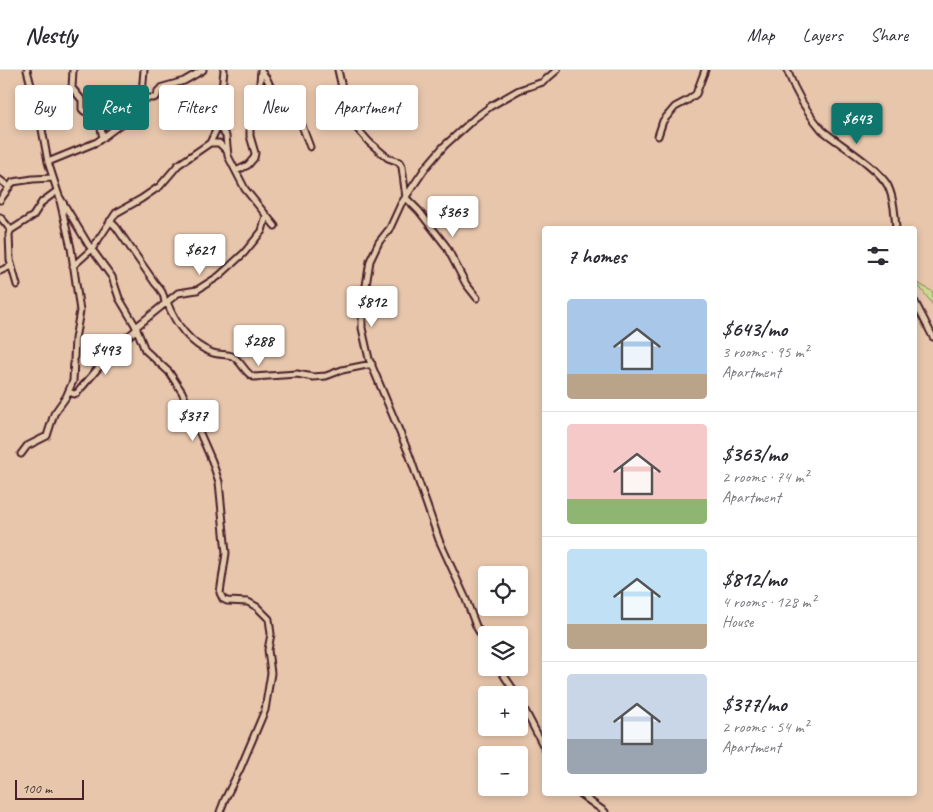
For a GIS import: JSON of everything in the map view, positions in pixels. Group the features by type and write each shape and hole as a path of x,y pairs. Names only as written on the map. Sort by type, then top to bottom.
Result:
{"street":[{"path":"21,454 28,446 47,436 54,414 69,392 75,371 75,339 80,311 71,248 48,162 41,124 27,70"},
{"path":"73,70 72,88 82,100 82,109 99,119 103,138"},
{"path":"142,85 144,70"},
{"path":"149,98 157,96 158,91 163,87 184,81 203,70"},
{"path":"222,85 224,70"},
{"path":"338,70 342,92 354,124 369,142 388,158 399,162 402,166 406,198 428,221 446,246 466,284 477,298"},
{"path":"478,630 439,540 408,454 372,364 362,328 362,310 370,261 379,242 390,228 401,204 426,167 444,146 474,118 519,90 544,82 557,70"},
{"path":"658,136 663,121 675,107 696,94 705,70"},
{"path":"787,70 802,101 822,130 868,166 884,182 891,196 896,226"},
{"path":"261,71 267,79 277,101 298,115 310,147"},
{"path":"236,171 248,165 254,158 255,153 250,136 250,127 259,94 261,71"},
{"path":"48,162 103,138 113,130"},
{"path":"74,266 92,249 116,213 160,186 178,165 210,143 216,130"},
{"path":"221,130 226,136 227,151 249,196 274,226"},
{"path":"210,143 219,143 227,151"},
{"path":"0,200 11,184 20,180 53,178"},
{"path":"0,180 9,187"},
{"path":"17,284 11,266 11,230 32,216 42,202 58,194"},
{"path":"58,194 112,277 120,298 137,328 145,350 169,372 182,392 203,439 219,482 226,552 220,593 223,599 227,601 248,602 257,606 266,614 270,624 271,634 268,650 271,678 265,710 220,812"},
{"path":"69,392 77,393 117,346 166,302 178,293 197,290 219,276 244,253 262,231 266,216"},
{"path":"0,218 11,230"},
{"path":"110,222 116,227 154,283 160,288 173,317 188,336 212,352 232,356 251,376 261,378 297,374 319,377 372,364"},
{"path":"0,272 11,266"},
{"path":"917,306 933,337"},
{"path":"528,716 542,743"},
{"path":"583,796 606,812"}],"green space":[{"path":"917,283 917,283 933,292 933,305"}]}
